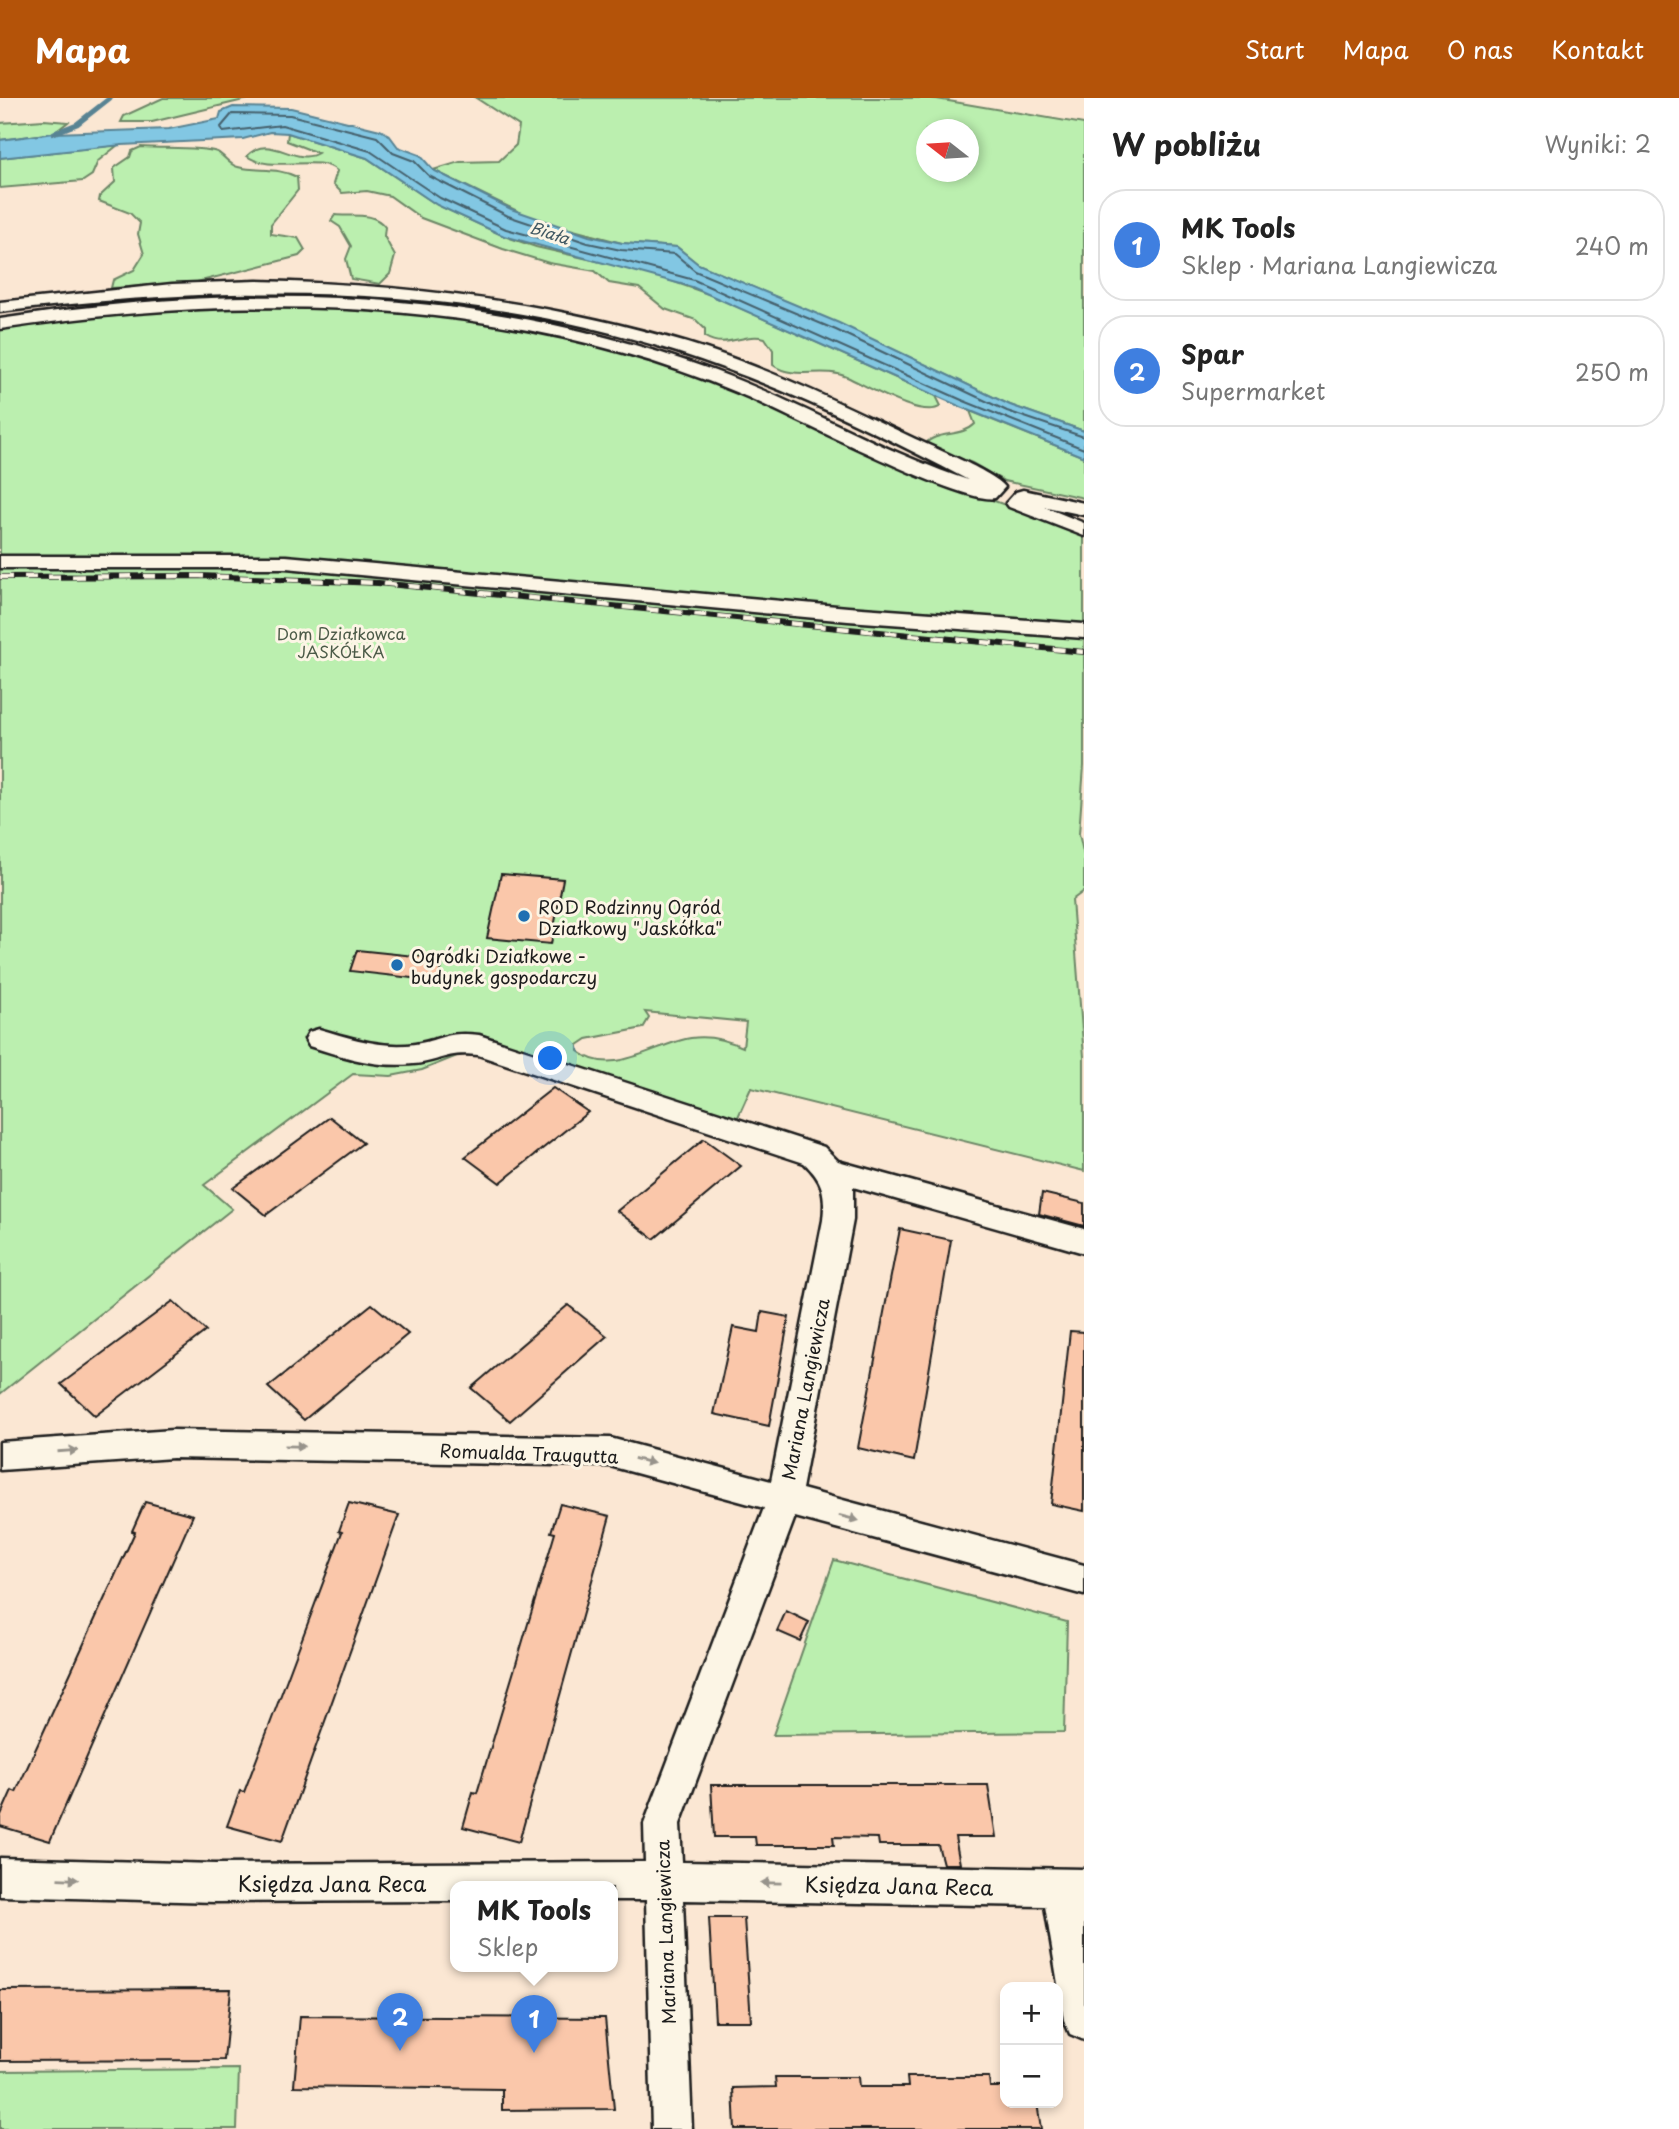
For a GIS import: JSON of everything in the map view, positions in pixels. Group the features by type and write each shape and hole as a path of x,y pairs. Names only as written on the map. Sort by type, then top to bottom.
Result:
{"street":[{"path":"0,307 149,289 326,285 378,289 534,310 680,347 738,367 957,465 995,487 989,489"},
{"path":"0,324 141,305 274,300 379,306 545,328 642,352 708,374 767,398 939,479 988,494 989,489"},
{"path":"989,489 1025,502"},
{"path":"1025,502 1023,496 1084,509"},
{"path":"1025,502 1016,503 1084,530"},
{"path":"0,562 286,562 848,614 1084,631"},
{"path":"319,1039 358,1051 389,1055 416,1054 454,1042 479,1045 814,1155 831,1170 1084,1241"},
{"name":"Mariana Langiewicza","path":"672,2129 666,1881 662,1824 774,1535 783,1501 838,1220 841,1191 831,1170"},
{"name":"Romualda Traugutta","path":"0,1456 173,1444 610,1452 728,1482 783,1501 1084,1580"},
{"name":"Księdza Jana Reca","path":"0,1877 313,1883 450,1882"},
{"name":"Księdza Jana Reca","path":"618,1881 1072,1888"},
{"path":"1072,1888 1084,2020"}],"green space":[{"path":"163,98 252,98 152,122 121,122 124,116"},
{"path":"476,98 931,98 1084,124 1084,431 1010,405 835,322 698,264 677,247 622,243 536,220 433,170 460,162 499,161 516,145 519,126"},
{"path":"44,120 68,122 54,133 0,140 0,123"},
{"path":"288,133 367,158 437,205 504,236 536,247 649,273 711,295 936,396 941,406 922,409 909,405 838,374 781,370 773,365 773,350 765,338 713,341 705,337 705,329 696,320 665,309 639,288 609,283 595,271 549,263 503,249 421,218 390,196 367,191 342,193 333,184 337,171 329,166 268,163 247,156 264,147 300,156 318,153 287,141"},
{"path":"118,145 98,161 92,175 83,181 0,188 0,158"},
{"path":"141,147 209,150 217,152 238,167 283,172 297,177 298,190 271,224 271,234 298,238 305,250 299,256 189,284 111,288 113,280 134,270 144,254 138,234 140,223 130,213 99,201 100,196 115,182 114,168 130,157 132,151"},
{"path":"335,215 368,217 385,227 384,236 395,256 390,274 380,284 351,279 346,259 351,246 340,227 331,221"},
{"name":"Dom Działkowca JASKÓŁKA","path":"323,303 460,317 571,336 725,383 970,492 1084,534 1084,766 1079,834 1084,856 1084,891 1072,900 1084,1057 1084,1171 751,1088 733,1128 467,1052 422,1070 391,1076 353,1074 204,1185 232,1209 0,1394 0,327 117,310","holes":["645,1012 746,1022 743,1047 718,1039 698,1037 677,1041 619,1061 591,1059 578,1051 578,1045 587,1039 643,1028 649,1018"]},
{"path":"970,411 1084,457 1084,498 1004,481 972,463 924,445 935,437 963,431 975,424"},
{"path":"834,1560 1067,1622 1064,1732 773,1735"},
{"path":"239,2069 237,2129 0,2129 0,2071"}],"water":[{"name":"Biała","path":"233,107 291,108 380,130 389,135 398,147 420,155 433,170 511,209 589,236 622,243 677,247 698,264 839,323 1010,405 1084,431 1084,457 961,407 692,287 504,236 437,205 367,158 288,133 270,132 243,139 122,145 0,158 0,140 54,133 169,129 219,119 221,112"}],"building":[{"name":"ROD Rodzinny Ogród Działkowy \"Jaskółka\"","path":"501,874 563,879 551,944 487,938"},
{"name":"Ogródki Działkowe - budynek gospodarczy","path":"357,950 444,959 438,981 350,971"},
{"path":"553,1088 588,1112 500,1183 465,1157"},
{"path":"330,1117 363,1143 266,1215 233,1188"},
{"path":"704,1139 741,1166 654,1239 617,1211"},
{"path":"1042,1193 1084,1203 1084,1226 1039,1214"},
{"path":"900,1229 951,1240 914,1461 858,1448"},
{"path":"173,1301 206,1331 95,1416 61,1384"},
{"path":"372,1304 408,1334 304,1420 268,1387"},
{"path":"568,1305 607,1336 510,1421 471,1388"},
{"path":"762,1312 789,1317 769,1426 714,1414 733,1327 759,1332"},
{"path":"1070,1331 1084,1332 1084,1511 1051,1504"},
{"path":"145,1502 193,1515 50,1841 0,1826 0,1817 12,1790 16,1792 135,1532 132,1531"},
{"path":"349,1503 399,1515 282,1841 227,1826 240,1791 244,1792 270,1724 342,1532 339,1531"},
{"path":"560,1504 610,1516 519,1842 463,1827 473,1792 477,1793 516,1664 555,1533 551,1532"},
{"path":"786,1611 809,1622 800,1641 777,1631"},
{"path":"711,1785 988,1785 996,1837 955,1837 960,1864 943,1864 938,1845 879,1845 878,1838 833,1837 834,1845 756,1845 755,1837 714,1837"},
{"path":"709,1918 744,1918 751,2021 715,2021"},
{"path":"231,1989 224,2060 0,2061 0,1990"},
{"path":"300,2016 605,2018 614,2109 502,2110 502,2089 294,2086"},
{"path":"775,2077 858,2077 859,2087 908,2087 907,2077 989,2077 990,2087 1000,2087 1000,2108 1038,2108 1041,2129 735,2129 733,2088 776,2087"}],"waterway":[{"path":"54,133 77,124 110,98"}],"railway":[{"path":"0,577 200,576 378,583 1084,652"}],"place":[{"name":"ROD Rodzinny Ogród Działkowy \"Jaskółka\"","path":"524,916"},
{"name":"Ogródki Działkowe - budynek gospodarczy","path":"397,965"},
{"name":"Spar","path":"400,2051"},
{"name":"MK Tools","path":"534,2053"}]}
